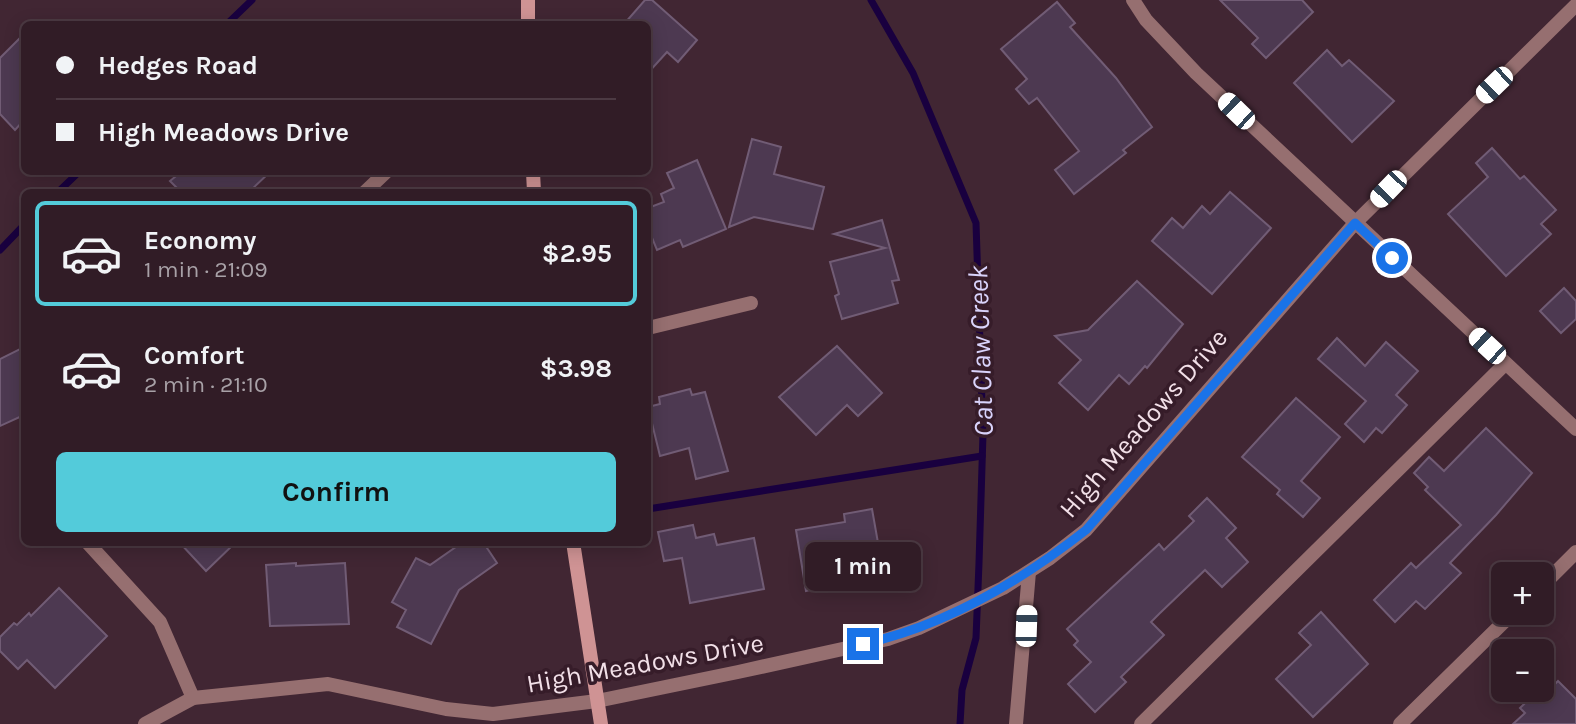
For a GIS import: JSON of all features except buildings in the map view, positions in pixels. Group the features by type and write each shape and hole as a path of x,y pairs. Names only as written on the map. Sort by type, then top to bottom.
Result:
{"main road":[{"path":"528,0 528,21"},
{"path":"574,546 601,724"}],"street":[{"path":"1133,0 1146,20 1196,73 1576,429"},
{"name":"High Meadows Drive","path":"145,724 193,698 328,684 446,709 494,714 597,701 888,639 1003,588 1086,530 1355,223 1576,5"},
{"path":"368,189 383,175"},
{"path":"651,327 751,303"},
{"path":"1141,724 1505,364"},
{"path":"90,546 160,622 193,698"},
{"path":"1554,574 1576,552"},
{"path":"1016,724 1028,572"},
{"path":"1400,724 1501,625"}],"waterway":[{"path":"230,21 252,0"},
{"name":"Cat Claw Creek","path":"871,0 913,73 976,223 983,434 979,563 976,638 962,690 960,724"},
{"path":"61,189 76,175"},
{"path":"0,250 21,228"},
{"path":"651,509 982,456"}],"route":[{"path":"863,644 919,628 1003,588 1050,558 1086,530 1242,348 1355,223 1392,258"}]}
